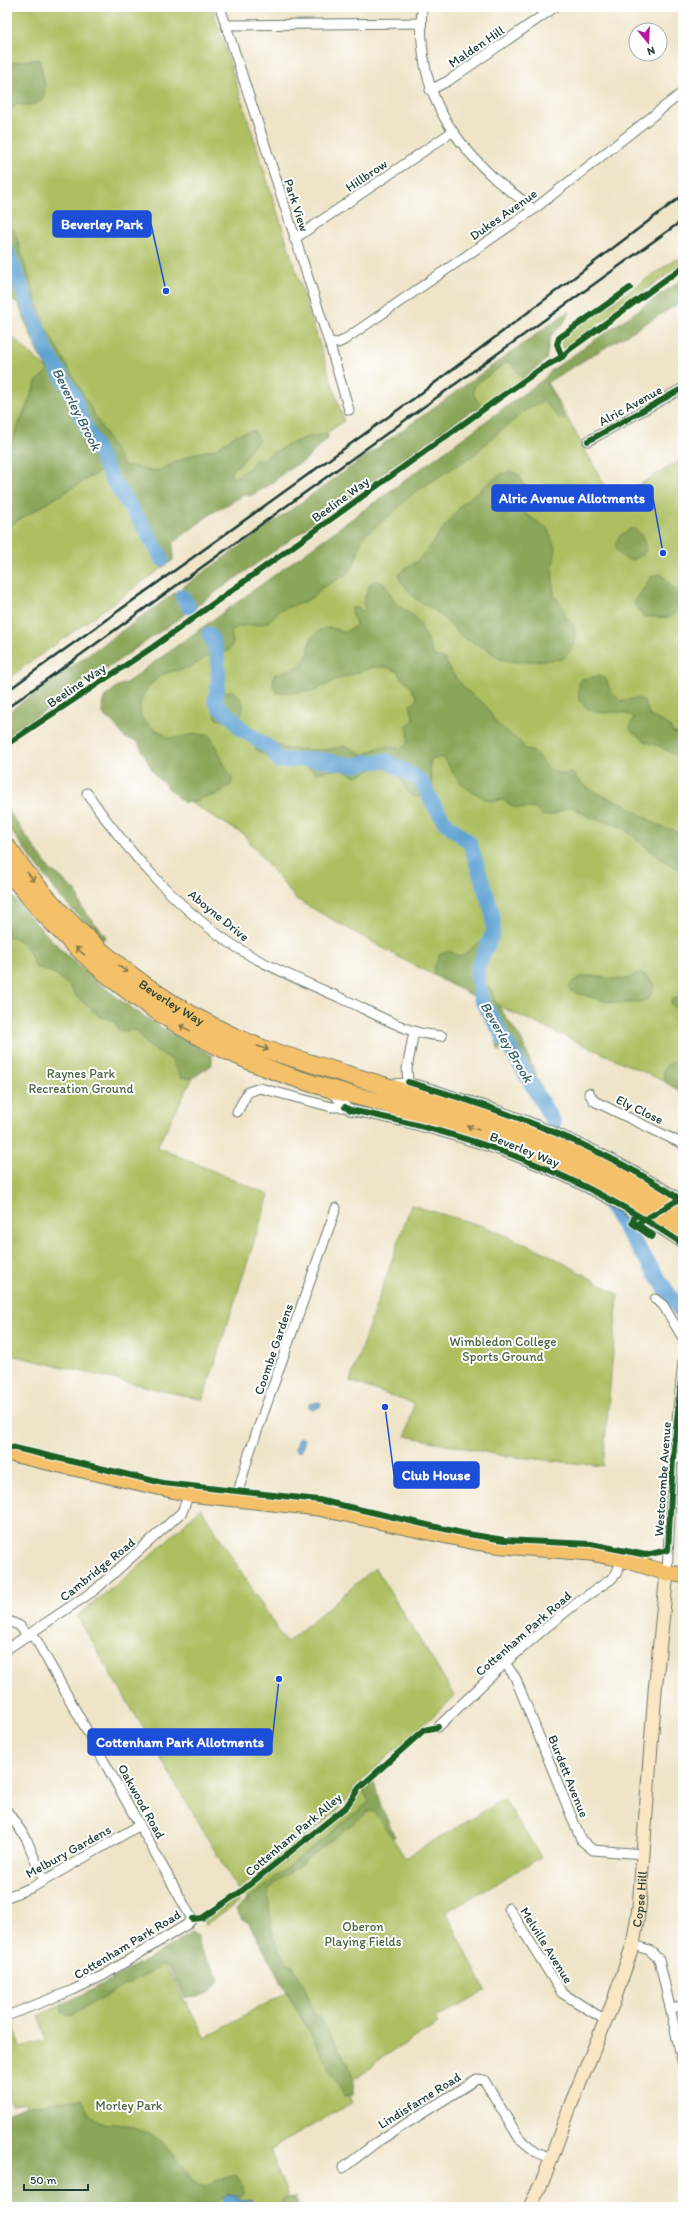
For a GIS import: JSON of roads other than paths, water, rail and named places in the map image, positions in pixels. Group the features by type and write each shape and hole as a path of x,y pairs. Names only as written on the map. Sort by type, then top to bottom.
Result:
{"highway":[{"name":"Beverley Way","path":"7,847 47,896 112,962 175,1006 226,1034 264,1049 384,1086 480,1113 526,1130 614,1171 683,1214"},
{"name":"Beverley Way","path":"7,869 35,906 58,931 120,986 145,1004 225,1050 314,1083 472,1128 513,1142 601,1181 663,1217 683,1232"}],"main road":[{"path":"7,1453 189,1494 318,1508 504,1546 590,1553 622,1559 667,1573 683,1575"}],"street":[{"name":"Park View","path":"220,7 294,239 329,342 349,410"},
{"path":"422,7 422,56 430,90 441,115 452,132 489,174 533,210"},
{"name":"Malden Hill","path":"430,90 448,81 555,7"},
{"path":"226,25 421,23"},
{"name":"Dukes Avenue","path":"329,342 338,343 344,340 533,210 683,92"},
{"name":"Hillbrow","path":"294,239 452,132"},
{"name":"Alric Avenue","path":"588,441 683,388"},
{"name":"Aboyne Drive","path":"87,793 108,823 151,872 204,922 228,942 251,956 289,975 414,1031 442,1036"},
{"path":"408,1082 407,1069 414,1031"},
{"name":"Beverley Way","path":"384,1086 408,1082 484,1105 543,1126 618,1163 683,1201"},
{"name":"Beverley Way","path":"314,1083 326,1092 337,1096 345,1107 350,1110 436,1129 494,1147 529,1160 598,1192 636,1213 683,1244"},
{"name":"Beverley Way","path":"237,1112 248,1092 260,1088 332,1107 345,1107"},
{"name":"Ely Close","path":"589,1093 594,1101 683,1144"},
{"name":"Coombe Gardens","path":"236,1499 249,1454 336,1208"},
{"path":"655,1299 663,1305 683,1338"},
{"name":"Westcoombe Avenue","path":"667,1573 673,1458 683,1362"},
{"name":"Westcoombe Avenue","path":"673,1458 683,1459"},
{"name":"Cambridge Road","path":"7,1649 31,1635 95,1590 182,1512 187,1504 189,1494"},
{"name":"Cottenham Park Road","path":"438,1727 505,1663 582,1599 610,1580 616,1574 622,1559"},
{"name":"Copse Hill","path":"530,2207 625,1972 633,1945 640,1908 657,1669 667,1573"},
{"name":"Oakwood Road","path":"7,1620 20,1626 31,1635 192,1919"},
{"name":"Burdett Avenue","path":"505,1663 515,1677 581,1840 593,1850 643,1854"},
{"path":"7,1811 26,1838 44,1881"},
{"name":"Melbury Gardens","path":"7,1897 44,1881 140,1825"},
{"name":"Melville Avenue","path":"509,1908 562,1993 605,2020"},
{"name":"Cottenham Park Road","path":"7,2016 73,1990 104,1975 180,1929 192,1919"},
{"path":"633,1945 650,1950 656,1954 683,2065"},
{"path":"670,2008 683,2006"},
{"name":"Lindisfarne Road","path":"343,2168 377,2142 477,2079 484,2080 519,2138 536,2152 551,2158"}],"water":[{"path":"321,1403 320,1407 314,1409 309,1408 309,1404"},
{"path":"300,1437 304,1439 304,1443 300,1452 295,1450 297,1440"},
{"path":"228,2194 234,2195 242,2200 251,2199 252,2207 223,2207 224,2197"}],"waterway":[{"name":"Beverley Brook","path":"7,251 47,352 75,398 80,415 113,481 144,527 162,559"},
{"name":"Beverley Brook","path":"182,596 189,607"},
{"name":"Beverley Brook","path":"209,634 216,649 218,666 218,684 215,701 219,707 234,719 240,728 271,749 279,761 314,759 355,765 366,762 387,761 422,782 433,804 445,822 470,843 493,915 493,933 478,967 477,973 481,999 554,1123"},
{"name":"Beverley Brook","path":"610,1206 683,1315"}],"railway":[{"path":"7,691 420,394 683,195"},
{"path":"7,708 175,585 683,220"}],"place":[{"name":"Beverley Park","path":"166,291"},
{"name":"Alric Avenue Allotments","path":"663,553"},
{"name":"Club House","path":"385,1407"},
{"name":"Cottenham Park Allotments","path":"279,1679"}],"park label":[{"name":"Raynes Park Recreation Ground","path":"81,1080"},
{"name":"Wimbledon College Sports Ground","path":"503,1348"},
{"name":"Oberon Playing Fields","path":"363,1934"},
{"name":"Morley Park","path":"129,2105"}]}
